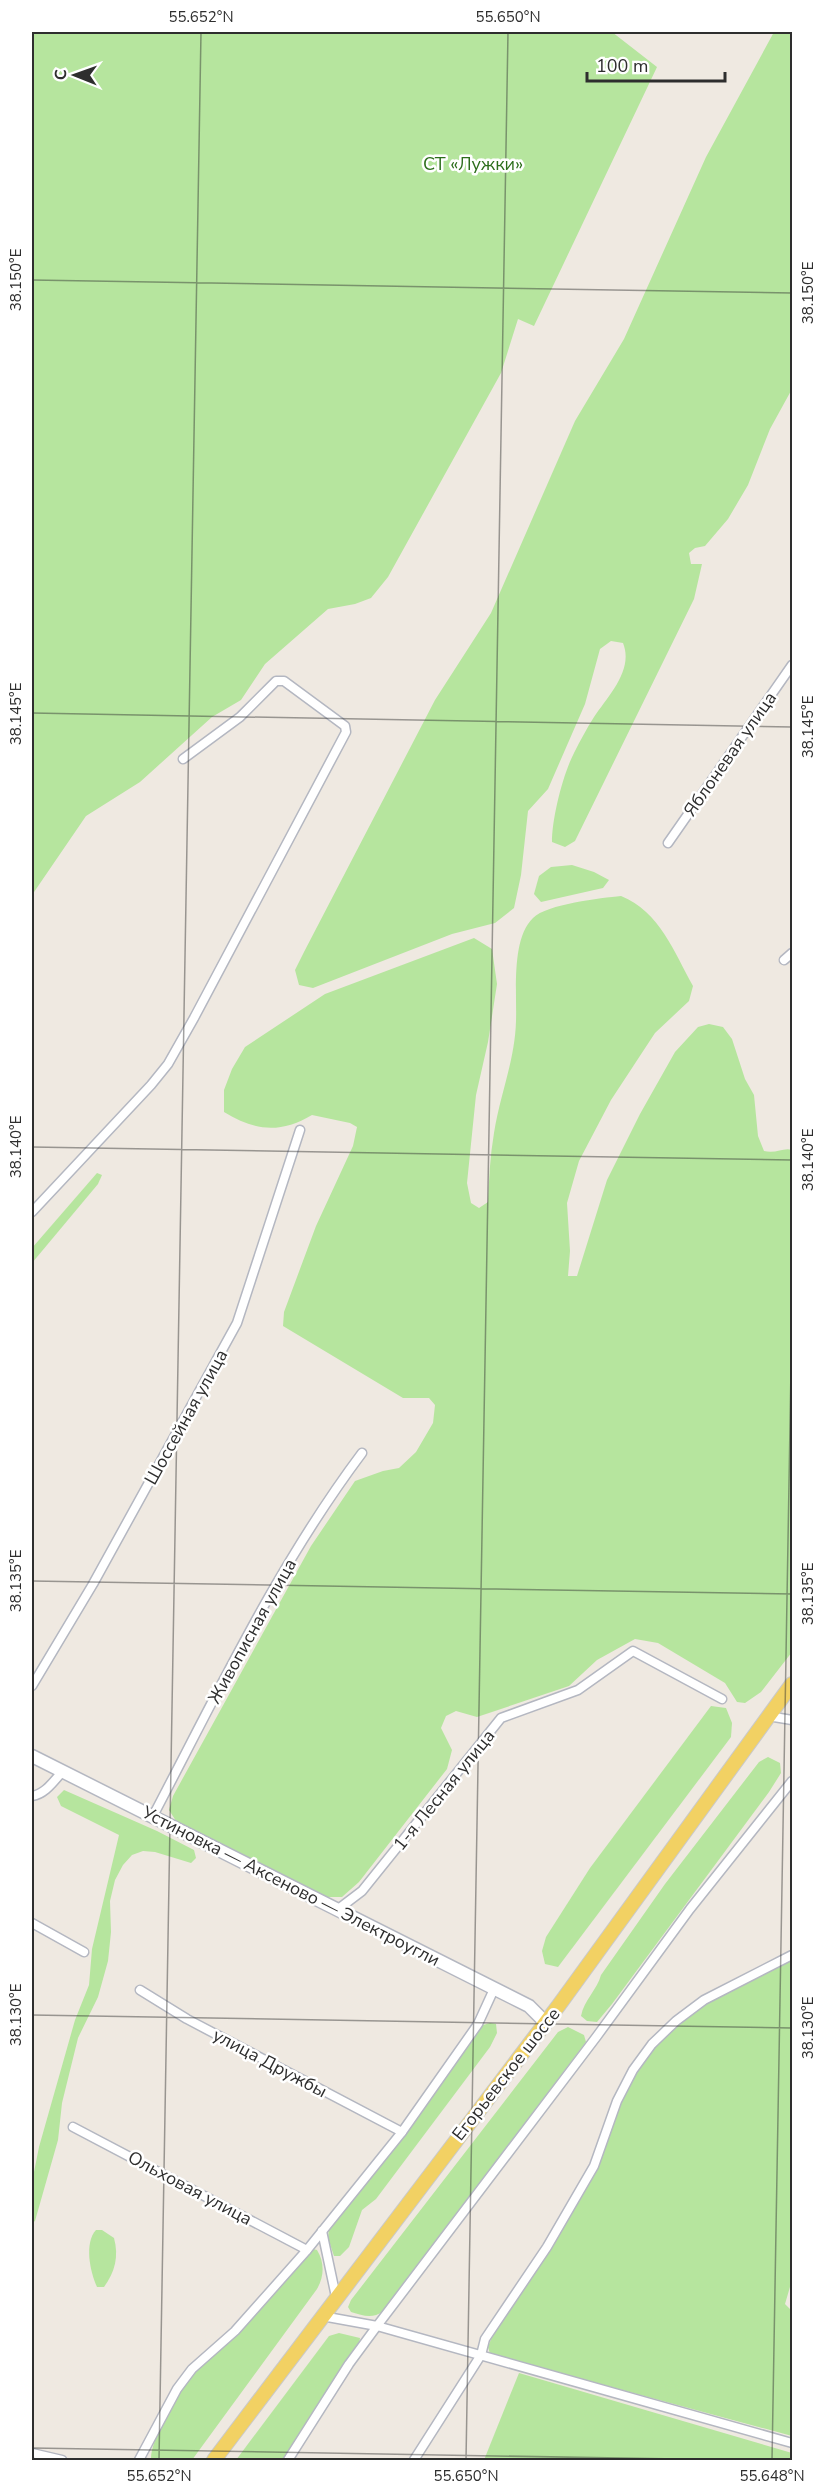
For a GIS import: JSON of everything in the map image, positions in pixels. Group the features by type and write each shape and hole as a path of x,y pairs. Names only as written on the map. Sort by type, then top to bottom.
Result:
{"main road":[{"name":"Егорьевское шоссе","path":"214,2460 545,2022 792,1684"},
{"name":"Устиновка — Аксеново — Электроугли","path":"32,1756 529,2007 545,2022"}],"street":[{"name":"Яблоневая улица","path":"668,843 792,665"},
{"path":"32,1212 168,1064 244,927 346,732 345,726 284,681 276,681 240,717 183,759"},
{"path":"784,960 792,953"},
{"name":"Шоссейная улица","path":"32,1686 99,1574 237,1323 300,1130"},
{"name":"Живописная улица","path":"153,1816 266,1601 326,1502 362,1453"},
{"name":"1-я Лесная улица","path":"337,1910 362,1891 501,1718 578,1690 633,1651 722,1699"},
{"path":"768,1716 792,1720"},
{"path":"32,1796 48,1788 62,1772"},
{"path":"288,2460 349,2364 377,2326 690,1909 792,1781"},
{"path":"32,1923 84,1952"},
{"path":"414,2460 481,2355 485,2339 547,2247 594,2166 617,2101 633,2070 652,2044 676,2021 704,2000 792,1955"},
{"path":"139,2460 177,2389 192,2369 235,2331 307,2250 402,2132 478,2024 494,1989"},
{"name":"улица Дружбы","path":"140,1990 186,2019 402,2132"},
{"name":"Ольховая улица","path":"73,2127 307,2250"},
{"path":"322,2231 336,2297"},
{"path":"322,2316 377,2326 792,2443"},
{"path":"32,2452 62,2460"}],"green space":[{"name":"СТ «Лужки»","path":"32,32 612,32 657,67 534,326 518,319 501,373 388,577 371,598 355,604 328,609 265,664 241,700 212,717 140,782 86,816 32,895"},
{"path":"774,32 792,32 792,389 770,429 748,485 728,519 705,546 695,548 689,553 691,564 702,564 694,599 575,841 565,847 552,842 559,796 576,748 622,673 625,663 623,643 611,641 600,649 585,704 548,789 528,811 521,875 514,908 495,923 452,934 313,988 299,985 295,970 435,700 491,613 575,421 624,339 706,157"},
{"path":"572,865 609,880 603,888 541,902 534,894 539,876 551,867"},
{"path":"621,896 635,903 656,923 693,986 689,1001 655,1033 611,1100 579,1161 567,1203 570,1251 568,1276 577,1276 607,1180 640,1114 675,1052 698,1027 709,1024 723,1027 732,1039 745,1079 754,1095 758,1136 764,1151 792,1150 792,1652 761,1692 745,1703 737,1702 725,1683 658,1643 635,1639 597,1660 569,1686 477,1717 456,1711 446,1716 441,1728 452,1750 447,1769 359,1882 342,1897 326,1897 176,1821 169,1810 173,1796 311,1546 355,1481 399,1468 416,1452 433,1423 435,1405 429,1398 403,1398 283,1326 284,1312 316,1226 353,1146 357,1127 350,1123 312,1115 278,1127 268,1128 246,1123 224,1112 224,1090 232,1069 245,1047 325,994 474,938 492,949 497,984 488,1042 476,1095 467,1183 471,1203 479,1208 488,1202 494,1133 515,1035 518,952 526,927 533,918 550,909 575,902"},
{"path":"97,1173 102,1175 98,1184 32,1263 32,1248"},
{"path":"711,1706 726,1708 732,1723 731,1737 558,1967 545,1964 542,1951 546,1937 590,1868"},
{"path":"768,1757 780,1763 781,1773 769,1792 612,2004 597,2022 587,2021 581,2016 601,1975 665,1884 759,1762"},
{"path":"64,1790 194,1850 196,1858 191,1863 155,1852 143,1851 132,1855 123,1865 115,1880 110,1901 111,1932 108,1961 98,1997 78,2038 62,2103 58,2140 35,2221 32,2223 32,2182 39,2147 75,2020 89,1985 92,1949 119,1835 61,1806 57,1797"},
{"path":"792,1960 792,2280 785,2304 792,2311 792,2436 490,2354 488,2347 494,2331 597,2167 619,2103 638,2067 656,2044 706,2002"},
{"path":"496,2024 497,2033 490,2047 376,2199 362,2210 349,2247 340,2256 334,2256 328,2238 329,2228 410,2129 483,2025"},
{"path":"568,2027 584,2035 586,2042 384,2311 372,2316 351,2312 348,2307 351,2300 558,2032"},
{"path":"96,2230 102,2230 114,2238 116,2251 111,2276 104,2287 97,2287 90,2266 90,2242"},
{"path":"313,2249 317,2250 320,2255 322,2265 321,2280 317,2289 192,2460 151,2460 155,2439 161,2427 174,2402 195,2372"},
{"path":"339,2333 360,2338 359,2345 282,2460 236,2460 329,2336"},
{"path":"519,2373 792,2453 792,2460 484,2460"}]}
